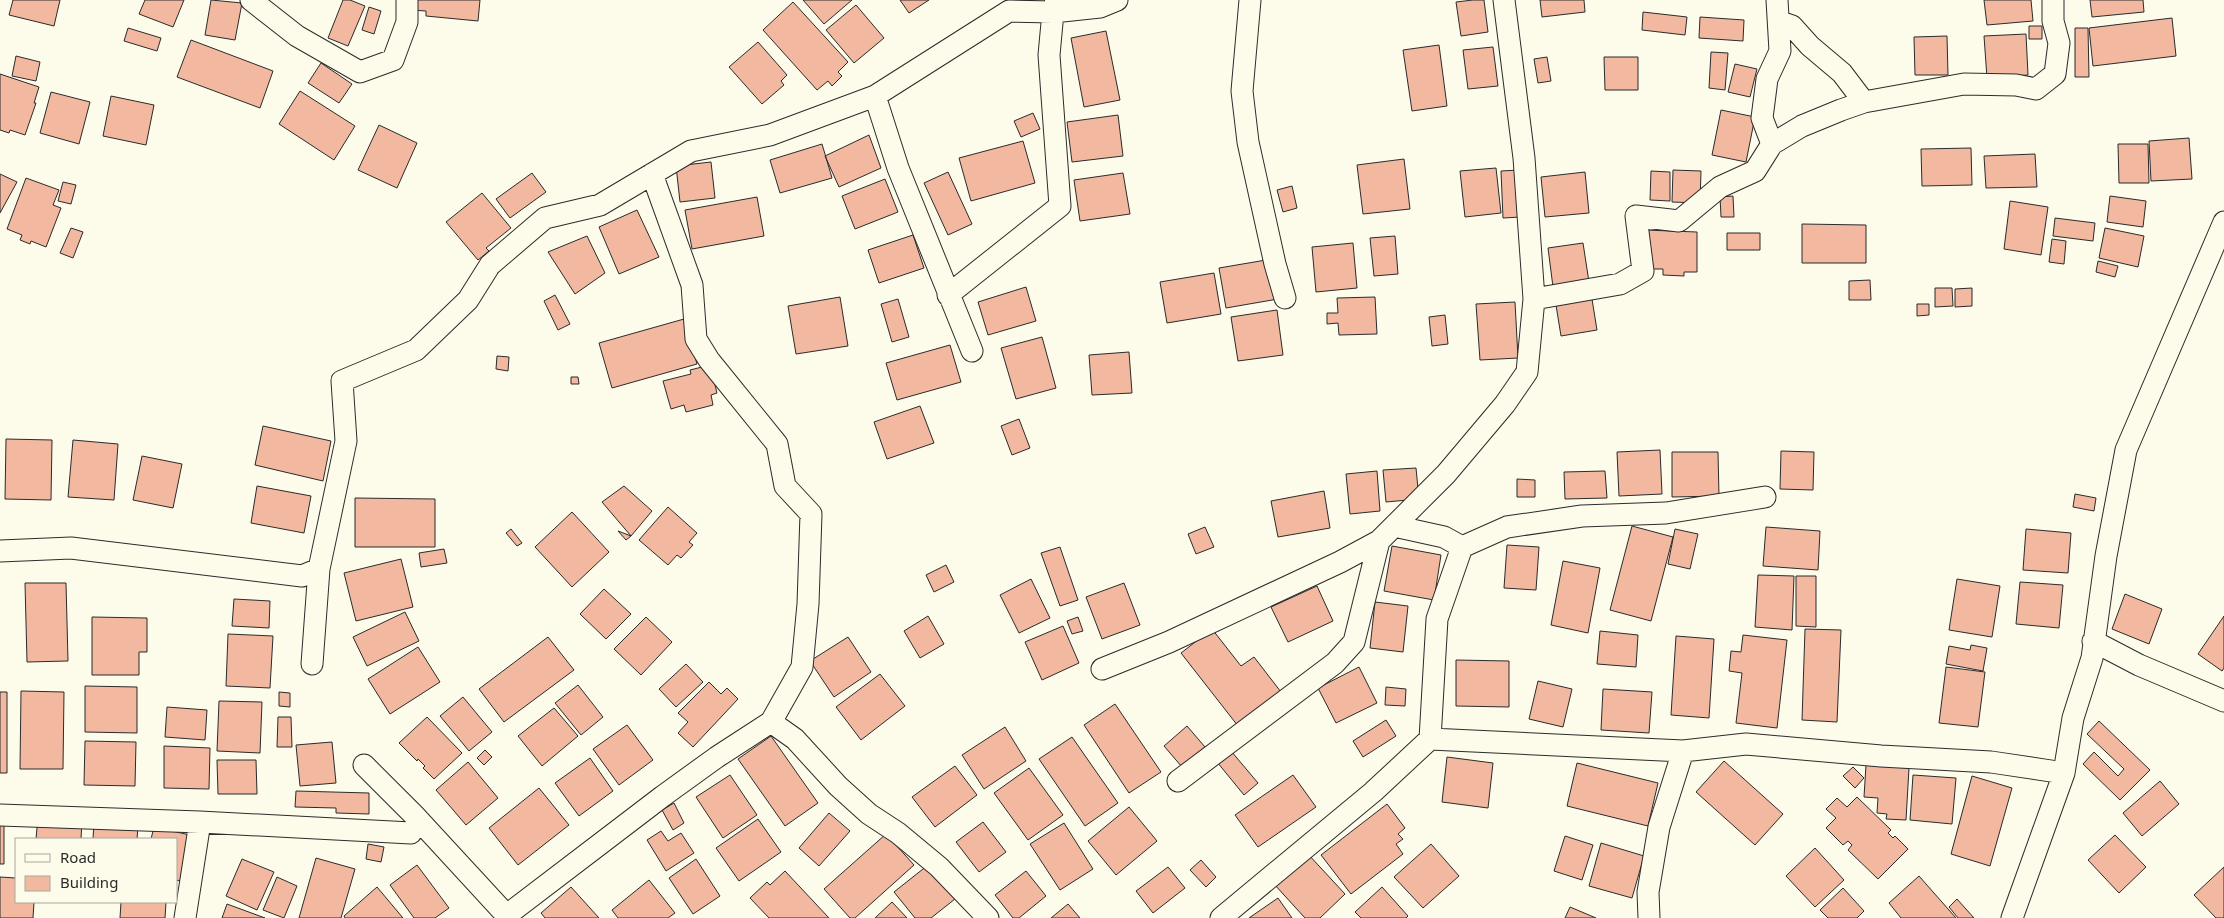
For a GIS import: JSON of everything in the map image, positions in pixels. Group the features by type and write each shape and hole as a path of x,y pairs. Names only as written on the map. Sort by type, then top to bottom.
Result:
{"street":[{"path":"251,0 297,36 360,72 393,60 408,22 407,0"},
{"path":"312,664 319,569 346,441 342,381 416,350 468,300 490,265 545,218 600,205 691,152 770,135 875,96 1009,11 1054,6 1100,7 1118,0"},
{"path":"1250,0 1242,91 1248,142 1275,264 1285,298"},
{"path":"1102,669 1169,642 1340,562 1379,541 1446,474 1505,404 1526,372 1534,299 1524,158 1504,0"},
{"path":"1772,144 1762,118 1767,79 1780,51 1780,22 1777,0"},
{"path":"1534,299 1620,284 1643,271 1636,216 1679,221 1720,187 1755,171 1772,144 1802,126 1864,102 1964,84 2016,85 2036,89 2055,74 2060,43 2053,21 2053,0"},
{"path":"948,296 1060,206 1050,55 1054,6"},
{"path":"1780,22 1792,26 1810,46 1842,73 1864,102"},
{"path":"875,96 898,168 948,296 972,351"},
{"path":"364,765 416,817 508,917 664,796 717,757 771,722 802,667 808,604 811,514 785,486 776,444 709,360 696,339 692,285 652,174"},
{"path":"2012,918 2064,773 2073,718 2092,658 2126,450 2224,222"},
{"path":"1221,918 1373,792 1430,740 1437,619 1462,547 1507,527 1582,516 1666,513 1765,497"},
{"path":"1394,526 1444,537 1462,547"},
{"path":"1178,781 1335,663 1354,642 1379,541"},
{"path":"0,551 70,548 302,576 319,569"},
{"path":"2094,641 2138,665 2224,702"},
{"path":"771,722 795,739 838,786 869,814 898,834 939,867 988,918"},
{"path":"1430,740 1683,751 1746,744 1861,755 1991,762 2064,773"},
{"path":"1649,918 1648,892 1658,827 1683,751"},
{"path":"0,815 200,822 411,833"},
{"path":"185,918 200,822"}],"building":[{"path":"13,0 60,0 54,26 9,15"},
{"path":"145,0 184,0 173,27 139,14"},
{"path":"211,0 242,3 235,40 205,35"},
{"path":"343,0 350,0 365,6 348,46 328,38"},
{"path":"412,0 480,0 478,21 426,16 426,11 411,10"},
{"path":"803,0 852,0 824,24"},
{"path":"900,0 929,0 909,13"},
{"path":"1484,0 1488,32 1461,36 1456,2"},
{"path":"1540,0 1584,0 1585,12 1542,17"},
{"path":"1984,0 2031,0 2033,21 1987,25"},
{"path":"2090,0 2143,0 2144,12 2092,17"},
{"path":"793,2 848,62 838,72 842,76 832,86 828,81 817,90 763,30"},
{"path":"856,5 884,38 854,63 826,30"},
{"path":"369,7 381,11 374,34 362,30"},
{"path":"1643,12 1687,17 1685,35 1642,30"},
{"path":"1700,17 1744,20 1743,41 1699,38"},
{"path":"2172,18 2176,56 2093,66 2089,28"},
{"path":"2029,26 2042,26 2042,39 2029,39"},
{"path":"128,28 161,38 157,51 124,41"},
{"path":"2075,28 2088,28 2089,77 2075,77"},
{"path":"1106,31 1120,100 1084,107 1071,38"},
{"path":"2026,34 2028,75 1987,78 1984,36"},
{"path":"1947,36 1948,75 1915,75 1914,37"},
{"path":"191,40 273,71 260,108 177,77"},
{"path":"758,42 787,75 781,81 784,85 762,104 729,67"},
{"path":"1439,45 1447,106 1412,111 1403,50"},
{"path":"1493,47 1498,86 1468,89 1463,50"},
{"path":"1711,52 1728,53 1725,90 1709,88"},
{"path":"16,56 40,62 36,81 12,76"},
{"path":"1547,57 1551,81 1538,83 1534,59"},
{"path":"1604,57 1638,57 1638,90 1605,90"},
{"path":"321,63 352,84 339,103 308,83"},
{"path":"1735,64 1757,69 1750,97 1728,92"},
{"path":"0,74 39,87 34,103 36,103 25,135 10,130 9,133 0,130"},
{"path":"300,91 355,126 334,160 279,124"},
{"path":"51,92 90,102 79,144 40,133"},
{"path":"111,96 154,105 146,145 103,136"},
{"path":"1721,110 1755,117 1746,162 1712,155"},
{"path":"1033,113 1040,129 1021,137 1014,121"},
{"path":"1118,115 1123,156 1072,162 1067,122"},
{"path":"379,125 417,143 397,188 358,170"},
{"path":"869,135 881,168 839,187 825,156"},
{"path":"2189,138 2192,179 2151,181 2149,141"},
{"path":"1023,141 1035,183 971,201 959,158"},
{"path":"822,144 832,178 780,193 770,160"},
{"path":"2118,144 2148,144 2149,183 2119,183"},
{"path":"1971,148 1972,185 1922,186 1921,149"},
{"path":"2035,154 2037,187 1986,188 1984,156"},
{"path":"1404,159 1410,209 1363,214 1357,165"},
{"path":"711,162 715,198 680,202 676,166"},
{"path":"1496,168 1501,213 1465,217 1460,171"},
{"path":"1518,170 1521,217 1503,218 1501,171"},
{"path":"1673,170 1701,171 1700,203 1672,202"},
{"path":"1651,171 1670,172 1670,201 1650,200"},
{"path":"948,172 972,224 948,235 924,183"},
{"path":"1585,172 1589,213 1545,217 1541,177"},
{"path":"532,173 546,192 510,218 496,199"},
{"path":"1123,173 1130,214 1080,221 1074,180"},
{"path":"0,174 17,182 0,213"},
{"path":"26,178 59,190 53,205 61,208 46,247 31,241 30,244 20,240 22,235 7,229"},
{"path":"885,179 898,212 855,229 842,196"},
{"path":"63,182 76,185 71,204 58,201"},
{"path":"1292,186 1297,208 1283,212 1277,190"},
{"path":"482,193 511,228 486,248 489,251 478,260 446,222"},
{"path":"1733,196 1734,217 1721,217 1720,197"},
{"path":"2110,196 2146,201 2143,227 2107,222"},
{"path":"757,197 764,236 692,249 685,210"},
{"path":"2010,201 2048,207 2041,255 2004,249"},
{"path":"637,210 659,257 619,274 599,227"},
{"path":"2055,218 2095,223 2093,241 2053,236"},
{"path":"1802,224 1866,225 1866,263 1802,263"},
{"path":"71,228 83,232 73,258 60,253"},
{"path":"2105,228 2144,236 2138,267 2099,258"},
{"path":"1645,230 1697,232 1697,272 1684,272 1684,276 1663,275 1663,269 1644,269"},
{"path":"1727,233 1760,233 1760,250 1727,250"},
{"path":"913,235 924,268 879,283 868,250"},
{"path":"587,236 605,273 575,294 548,252"},
{"path":"1395,236 1398,274 1374,276 1370,238"},
{"path":"2052,239 2066,241 2064,264 2049,262"},
{"path":"1353,243 1357,288 1316,292 1312,247"},
{"path":"1583,243 1589,282 1553,287 1548,248"},
{"path":"1272,259 1278,299 1226,308 1219,268"},
{"path":"2098,261 2118,266 2115,277 2096,272"},
{"path":"1214,273 1221,314 1167,323 1160,282"},
{"path":"1870,280 1871,300 1849,300 1849,281"},
{"path":"1026,287 1036,321 988,335 978,302"},
{"path":"1935,288 1952,288 1953,306 1935,307"},
{"path":"1972,288 1972,306 1955,307 1955,289"},
{"path":"1591,293 1597,330 1561,336 1555,299"},
{"path":"555,295 570,324 558,330 544,301"},
{"path":"840,297 848,346 796,354 788,306"},
{"path":"1375,297 1377,334 1339,335 1338,323 1327,324 1327,313 1338,313 1337,298"},
{"path":"898,299 909,337 892,342 881,304"},
{"path":"1515,302 1518,358 1480,360 1476,304"},
{"path":"1917,304 1929,304 1929,315 1917,316"},
{"path":"1277,310 1283,355 1238,361 1231,317"},
{"path":"1445,315 1448,344 1432,346 1429,317"},
{"path":"684,319 697,364 612,388 599,343"},
{"path":"1042,337 1056,388 1016,399 1001,348"},
{"path":"950,345 961,382 897,400 886,363"},
{"path":"1129,352 1132,393 1092,395 1089,355"},
{"path":"497,356 509,357 508,371 496,369"},
{"path":"710,365 717,393 711,395 713,405 686,412 684,405 671,409 663,381 691,374 690,370"},
{"path":"571,377 578,377 579,384 571,384"},
{"path":"920,406 934,443 887,459 874,422"},
{"path":"1019,419 1030,448 1012,455 1001,426"},
{"path":"263,426 331,441 323,481 255,465"},
{"path":"6,439 52,440 51,500 5,499"},
{"path":"73,440 118,444 114,500 68,497"},
{"path":"1660,450 1662,494 1619,496 1617,452"},
{"path":"1781,451 1814,452 1813,490 1780,489"},
{"path":"1672,452 1718,452 1719,496 1672,497"},
{"path":"142,456 182,464 173,508 133,500"},
{"path":"1416,468 1419,499 1386,502 1383,470"},
{"path":"1377,471 1380,511 1350,514 1346,474"},
{"path":"1605,471 1607,498 1565,499 1564,472"},
{"path":"1517,479 1535,480 1535,497 1517,497"},
{"path":"257,486 311,496 304,533 251,523"},
{"path":"624,486 652,511 631,536 602,502"},
{"path":"1324,491 1330,528 1278,537 1271,501"},
{"path":"2075,494 2096,498 2094,511 2073,507"},
{"path":"355,498 435,499 435,547 355,547"},
{"path":"668,507 697,533 689,542 693,545 681,558 677,555 668,565 639,540"},
{"path":"572,512 609,552 572,587 535,547"},
{"path":"1632,526 1673,537 1651,621 1610,610"},
{"path":"1205,527 1214,547 1196,554 1188,534"},
{"path":"1766,527 1820,531 1818,570 1763,566"},
{"path":"511,529 522,543 517,546 506,533"},
{"path":"1675,529 1698,534 1690,569 1668,564"},
{"path":"2026,529 2071,533 2068,573 2023,570"},
{"path":"618,531 631,536 626,540"},
{"path":"1507,545 1539,547 1536,590 1504,588"},
{"path":"1392,546 1441,555 1434,600 1384,591"},
{"path":"1060,547 1078,600 1060,606 1041,553"},
{"path":"444,549 447,563 421,567 419,553"},
{"path":"401,559 413,607 356,621 344,573"},
{"path":"1563,561 1600,568 1588,633 1551,625"},
{"path":"946,565 954,582 934,592 926,575"},
{"path":"1758,575 1794,576 1792,630 1755,627"},
{"path":"1796,576 1816,576 1816,627 1796,626"},
{"path":"1031,579 1050,618 1019,633 1000,595"},
{"path":"1957,579 2000,586 1992,637 1949,630"},
{"path":"2020,582 2063,585 2059,628 2016,624"},
{"path":"25,583 66,583 68,661 27,662"},
{"path":"1124,583 1140,625 1102,639 1086,597"},
{"path":"1317,586 1333,621 1288,642 1271,607"},
{"path":"604,589 631,614 606,639 580,614"},
{"path":"2125,594 2162,609 2149,644 2112,629"},
{"path":"234,599 270,601 269,628 232,626"},
{"path":"1375,602 1408,606 1403,652 1370,648"},
{"path":"405,612 419,641 367,666 353,637"},
{"path":"928,616 944,644 920,658 904,631"},
{"path":"2224,616 2224,668 2222,671 2198,654"},
{"path":"92,617 147,618 147,652 139,652 139,675 92,675"},
{"path":"646,617 672,642 641,675 614,649"},
{"path":"1078,617 1083,631 1072,634 1067,621"},
{"path":"1063,626 1079,663 1042,680 1025,642"},
{"path":"1212,629 1241,666 1254,657 1281,692 1238,726 1181,653"},
{"path":"1805,629 1841,630 1837,722 1802,720"},
{"path":"1600,631 1638,635 1636,667 1597,664"},
{"path":"228,634 273,636 270,688 226,686"},
{"path":"1743,635 1787,640 1777,728 1736,723 1742,673 1729,671 1731,651 1741,652"},
{"path":"1676,636 1714,639 1709,718 1671,715"},
{"path":"548,637 574,670 504,722 479,689"},
{"path":"848,637 871,672 834,697 810,661"},
{"path":"1971,645 1987,648 1983,671 1946,664 1949,646 1970,650"},
{"path":"418,647 440,682 390,714 368,679"},
{"path":"1456,660 1509,661 1509,707 1456,706"},
{"path":"686,664 703,682 676,707 659,689"},
{"path":"1359,667 1377,703 1336,723 1318,688"},
{"path":"1946,667 1985,672 1978,727 1939,723"},
{"path":"880,674 905,706 861,740 836,707"},
{"path":"1538,681 1572,689 1563,727 1529,719"},
{"path":"709,682 721,694 727,688 738,699 693,747 678,733 688,722 678,713"},
{"path":"578,685 603,717 581,735 555,703"},
{"path":"85,686 137,687 137,733 85,732"},
{"path":"1386,687 1406,689 1405,706 1385,705"},
{"path":"1603,689 1652,692 1649,733 1601,730"},
{"path":"21,691 64,692 63,769 20,769"},
{"path":"0,692 7,692 7,773 0,773"},
{"path":"279,692 290,693 290,707 279,706"},
{"path":"463,697 492,732 469,751 440,716"},
{"path":"219,701 262,702 260,753 217,751"},
{"path":"1115,704 1161,772 1129,793 1084,725"},
{"path":"167,707 207,710 205,740 165,737"},
{"path":"554,708 578,736 542,766 518,736"},
{"path":"278,717 291,717 292,747 277,747"},
{"path":"427,717 462,753 434,779 423,768 425,766 418,759 417,761 399,743"},
{"path":"1386,720 1396,736 1363,757 1353,741"},
{"path":"2099,721 2150,770 2120,800 2083,764 2094,752 2118,776 2124,769 2087,734"},
{"path":"627,725 653,760 619,785 593,749"},
{"path":"1187,726 1205,747 1182,767 1164,746"},
{"path":"1005,727 1026,761 984,789 962,755"},
{"path":"771,736 818,803 785,826 738,759"},
{"path":"1072,737 1118,803 1085,826 1039,759"},
{"path":"85,741 136,742 135,786 84,785"},
{"path":"332,742 336,783 300,786 296,745"},
{"path":"164,746 210,748 209,789 164,788"},
{"path":"485,750 492,757 484,765 477,758"},
{"path":"1231,751 1258,783 1244,795 1217,762"},
{"path":"1447,757 1493,763 1488,808 1442,802"},
{"path":"590,758 613,791 579,816 555,783"},
{"path":"217,760 256,760 257,794 218,794"},
{"path":"1724,761 1783,814 1755,845 1696,792"},
{"path":"468,762 498,798 466,825 436,790"},
{"path":"1577,763 1658,783 1648,826 1567,806"},
{"path":"1866,765 1909,768 1906,820 1886,819 1887,814 1877,813 1878,798 1864,797"},
{"path":"955,766 977,795 935,827 912,797"},
{"path":"1853,767 1864,778 1855,788 1843,776"},
{"path":"1029,768 1063,815 1028,840 994,793"},
{"path":"730,775 757,815 723,838 696,797"},
{"path":"1293,775 1316,807 1258,847 1235,815"},
{"path":"1913,775 1956,778 1952,824 1910,820"},
{"path":"1972,776 2012,788 1990,866 1951,854"},
{"path":"2160,781 2179,804 2142,836 2123,813"},
{"path":"539,788 569,825 518,865 489,828"},
{"path":"296,791 369,793 369,814 336,813 336,808 295,807"},
{"path":"1857,797 1891,830 1888,833 1893,838 1895,836 1908,849 1878,879 1848,850 1852,845 1848,841 1843,845 1826,828 1836,818 1826,809 1837,798 1847,807"},
{"path":"674,803 684,823 673,830 662,810"},
{"path":"1387,804 1405,828 1398,834 1403,839 1396,844 1403,854 1351,894 1321,855"},
{"path":"1129,807 1157,841 1116,875 1088,841"},
{"path":"829,813 850,831 819,866 799,848"},
{"path":"38,817 82,820 81,838 36,838"},
{"path":"758,819 781,852 739,881 716,848"},
{"path":"0,820 4,820 4,864 0,864"},
{"path":"94,822 138,827 137,838 93,838"},
{"path":"983,822 1006,852 979,872 956,842"},
{"path":"1064,823 1093,869 1060,890 1030,844"},
{"path":"154,827 190,835 180,881 178,880 178,838 151,838"},
{"path":"661,831 668,841 681,833 694,853 666,871 647,840"},
{"path":"886,834 914,865 855,918 850,918 824,889"},
{"path":"2115,835 2146,867 2119,893 2088,860"},
{"path":"1565,836 1593,845 1582,880 1554,871"},
{"path":"1601,843 1644,856 1632,898 1589,886"},
{"path":"368,844 384,847 381,862 366,859"},
{"path":"1431,844 1459,876 1423,908 1394,877"},
{"path":"1815,848 1844,880 1815,907 1786,876"},
{"path":"1307,853 1345,894 1320,918 1305,918 1274,884"},
{"path":"316,858 355,869 341,918 299,918"},
{"path":"242,859 274,872 257,910 226,896"},
{"path":"696,859 720,896 693,914 669,878"},
{"path":"1201,860 1216,877 1206,887 1190,870"},
{"path":"417,865 449,908 435,918 414,918 390,885"},
{"path":"928,865 955,899 931,918 915,918 894,892"},
{"path":"1168,867 1185,888 1153,913 1136,891"},
{"path":"2224,867 2224,918 2216,918 2194,895"},
{"path":"785,871 829,918 769,918 750,898 767,882 770,885"},
{"path":"1026,871 1046,896 1019,918 1013,918 995,895"},
{"path":"1919,876 1956,918 1901,918 1889,903"},
{"path":"0,877 15,878 15,903 34,903 33,918 0,918"},
{"path":"277,877 297,886 284,918 263,910"},
{"path":"649,880 675,913 668,918 618,918 612,910"},
{"path":"377,887 403,918 345,918 344,916"},
{"path":"571,887 599,918 545,918 541,913"},
{"path":"1382,887 1408,916 1406,918 1361,918 1355,912"},
{"path":"1843,888 1864,911 1857,918 1828,918 1820,910"},
{"path":"1278,898 1292,918 1249,918"},
{"path":"1957,899 1974,918 1958,918 1949,907"},
{"path":"892,902 907,918 875,918"},
{"path":"121,903 166,903 165,918 120,918"},
{"path":"227,904 265,918 222,918"},
{"path":"1068,904 1080,918 1051,918"},
{"path":"1570,907 1596,918 1565,918"}]}
